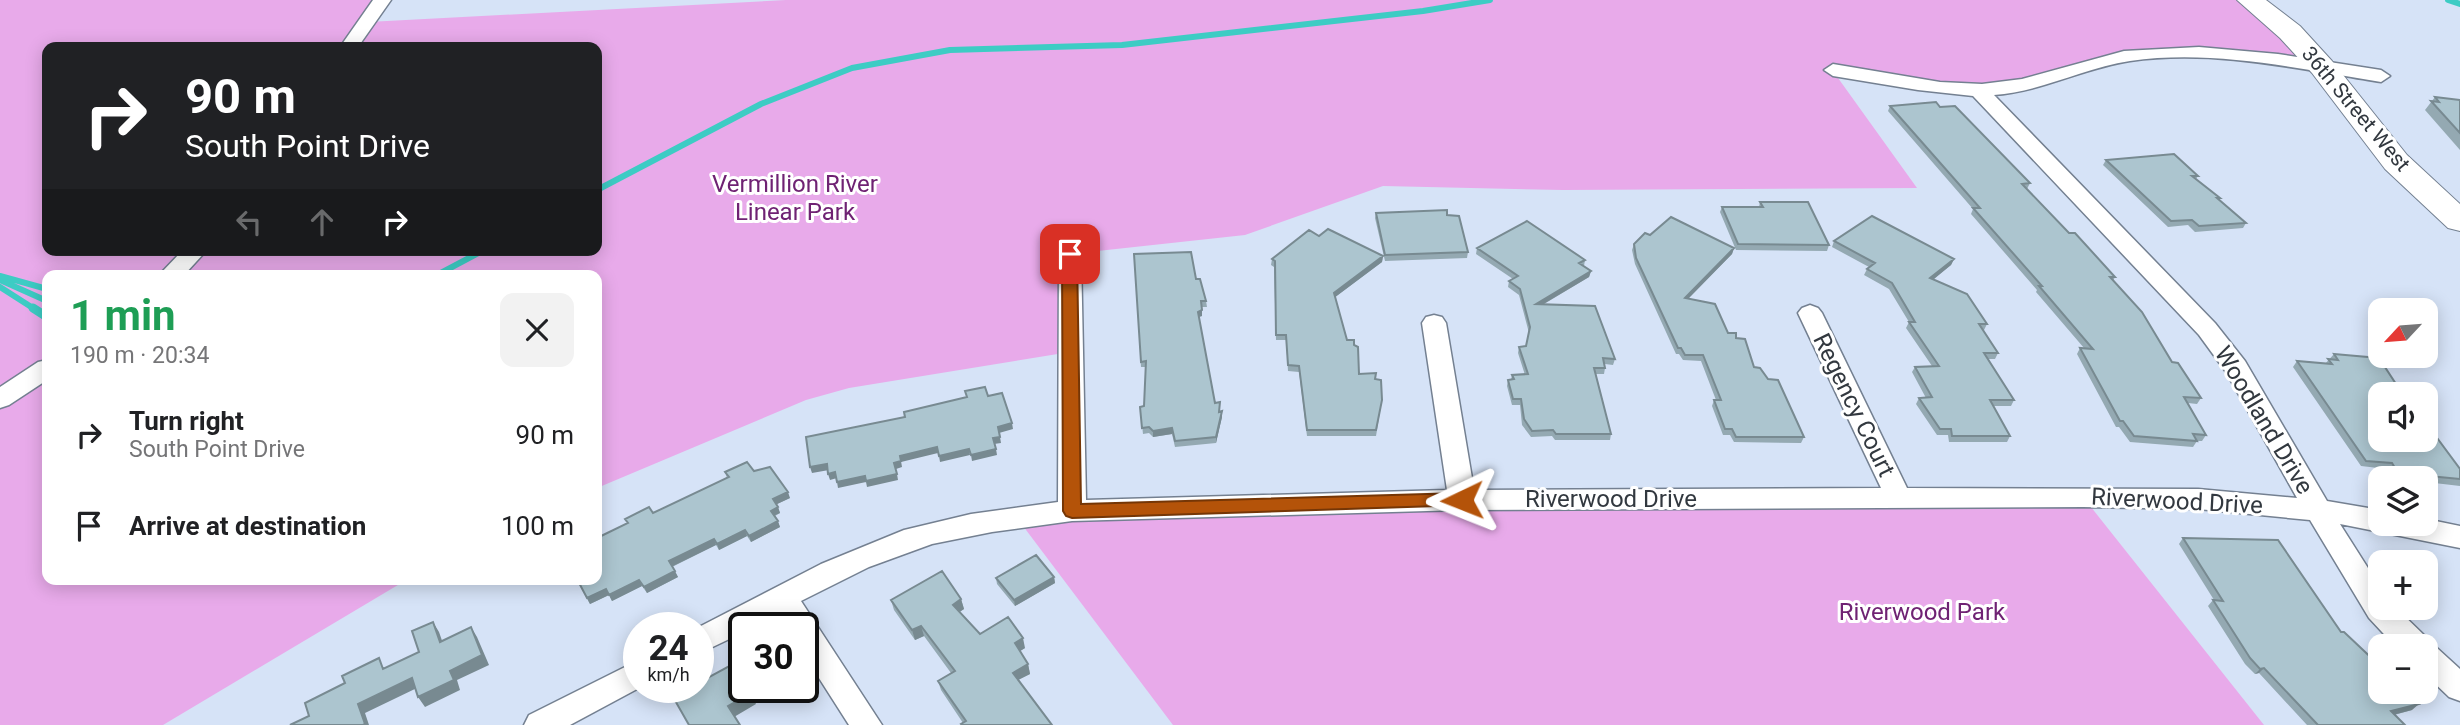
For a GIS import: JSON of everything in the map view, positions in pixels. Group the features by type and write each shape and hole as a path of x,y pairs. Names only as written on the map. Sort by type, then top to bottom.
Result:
{"street":[{"path":"353,42 382,0"},
{"name":"36th Street West","path":"2250,0 2290,32 2322,67 2396,162 2460,221"},
{"path":"1833,70 1977,89 2031,85 2093,64 2148,54 2221,54 2381,76"},
{"name":"Woodland Drive","path":"1977,89 2207,329 2236,367 2379,610 2402,634"},
{"path":"1070,254 1072,511"},
{"path":"175,270 190,256"},
{"name":"Regency Court","path":"1810,313 1899,498"},
{"path":"1434,323 1462,500"},
{"path":"0,399 42,371"},
{"name":"Riverwood Drive","path":"714,634 860,558 917,537 1017,518 1072,511 1462,500 2198,499 2319,510 2368,519"},
{"path":"2438,533 2460,537"},
{"path":"783,597 866,725"},
{"path":"2438,668 2460,688"},
{"path":"540,725 623,681"}],"green space":[{"name":"Vermillion River Linear Park","path":"0,0 382,0 368,22 786,0 2250,0 2322,67 2274,61 2135,54 1998,89 1833,71 1917,188 1563,190 1383,186 1245,235 1070,254 1070,352 849,388 806,400 602,486 602,270 42,270 42,585 398,585 163,725 0,725"},
{"name":"Riverwood Park","path":"2083,497 2264,725 1173,725 1017,518"}],"building":[{"path":"2435,97 2460,100 2460,133 2431,101 2439,102"},
{"path":"1936,102 1940,107 1955,106 2030,183 2022,184 2069,233 2075,233 2115,277 2110,277 2142,312 2172,362 2178,363 2201,398 2184,397 2206,435 2193,434 2197,441 2134,436 2123,421 2120,421 2080,348 2093,349 1973,208 1980,208 1890,106"},
{"path":"2174,154 2198,176 2192,176 2246,223 2199,226 2192,220 2171,221 2106,160"},
{"path":"1760,202 1808,202 1829,245 1738,244 1722,207 1763,207"},
{"path":"1447,210 1447,215 1459,216 1468,252 1385,255 1376,213"},
{"path":"1872,216 1954,259 1930,278 1967,294 1987,324 1979,324 1998,353 1984,353 2014,400 1990,400 2010,436 1952,436 1951,429 1940,429 1919,398 1932,397 1915,367 1939,366 1909,322 1915,322 1892,283 1867,269 1875,263 1834,241"},
{"path":"1671,217 1734,248 1685,298 1715,304 1728,333 1736,333 1736,338 1745,339 1754,367 1760,368 1768,379 1778,380 1804,437 1736,437 1732,429 1725,429 1714,400 1721,400 1703,355 1685,355 1681,348 1678,348 1636,258 1634,244 1645,233 1650,235"},
{"path":"1527,221 1585,260 1579,263 1591,271 1536,304 1595,306 1615,359 1603,358 1605,368 1594,368 1611,434 1532,431 1524,419 1521,399 1513,399 1508,380 1514,379 1512,375 1528,374 1519,347 1526,346 1530,327 1520,289 1509,281 1518,276 1477,248"},
{"path":"1328,229 1383,256 1334,293 1347,340 1354,340 1354,345 1358,347 1359,374 1376,373 1375,379 1381,380 1382,400 1376,430 1307,430 1299,366 1288,365 1286,335 1276,335 1275,261 1272,259 1309,230 1319,236"},
{"path":"1191,252 1196,279 1200,279 1206,301 1201,301 1202,310 1198,312 1215,403 1220,402 1219,412 1222,411 1216,437 1175,441 1172,428 1153,431 1149,427 1142,428 1140,407 1144,406 1146,361 1141,362 1134,254"},
{"path":"2334,354 2368,357 2368,368 2386,368 2395,382 2368,382 2368,452 2438,452 2438,439 2460,469 2460,479 2438,477 2438,466 2394,466 2392,463 2366,461 2297,361 2332,364 2328,359 2338,360"},
{"path":"985,387 988,396 1002,393 1012,423 998,427 1000,437 993,438 996,449 971,455 969,449 939,456 937,447 900,456 901,461 894,463 897,474 866,481 865,476 837,482 835,472 828,474 827,464 810,467 806,437 905,417 904,412 967,397 965,391"},
{"path":"747,462 754,471 770,467 788,492 773,499 778,507 771,511 778,521 749,536 745,530 717,544 714,539 669,561 675,571 644,587 639,580 609,595 606,589 587,598 580,585 602,585 602,536 628,523 625,519 649,507 653,513 729,477 725,472"},
{"path":"2183,538 2278,540 2341,632 2368,655 2368,704 2419,704 2391,711 2405,725 2318,725 2264,668 2260,669 2250,658 2213,600 2223,601"},
{"path":"1036,555 1054,577 1014,600 996,578"},
{"path":"942,571 961,599 953,605 980,634 1008,617 1023,638 1015,643 1028,664 1013,673 1052,725 961,724 966,721 938,681 955,671 921,626 912,630 891,600"},
{"path":"433,622 440,642 471,627 482,655 450,671 454,680 418,697 412,678 358,704 365,724 363,725 290,725 309,716 305,703 345,683 342,676 379,658 383,669 419,652 412,631"},
{"path":"728,667 728,703 733,703 728,706 740,725 689,725 676,703 714,703 714,674"}],"waterway":[{"path":"602,187 761,104 852,68 950,50 1122,45 1423,11 1490,0"},
{"path":"2448,0 2460,4"},
{"path":"446,270 473,256"},
{"path":"0,276 42,288"},
{"path":"0,280 42,299"},
{"path":"0,287 36,310"},
{"path":"33,308 42,314"}],"route":[{"path":"1070,254 1072,511 1462,500"}]}
